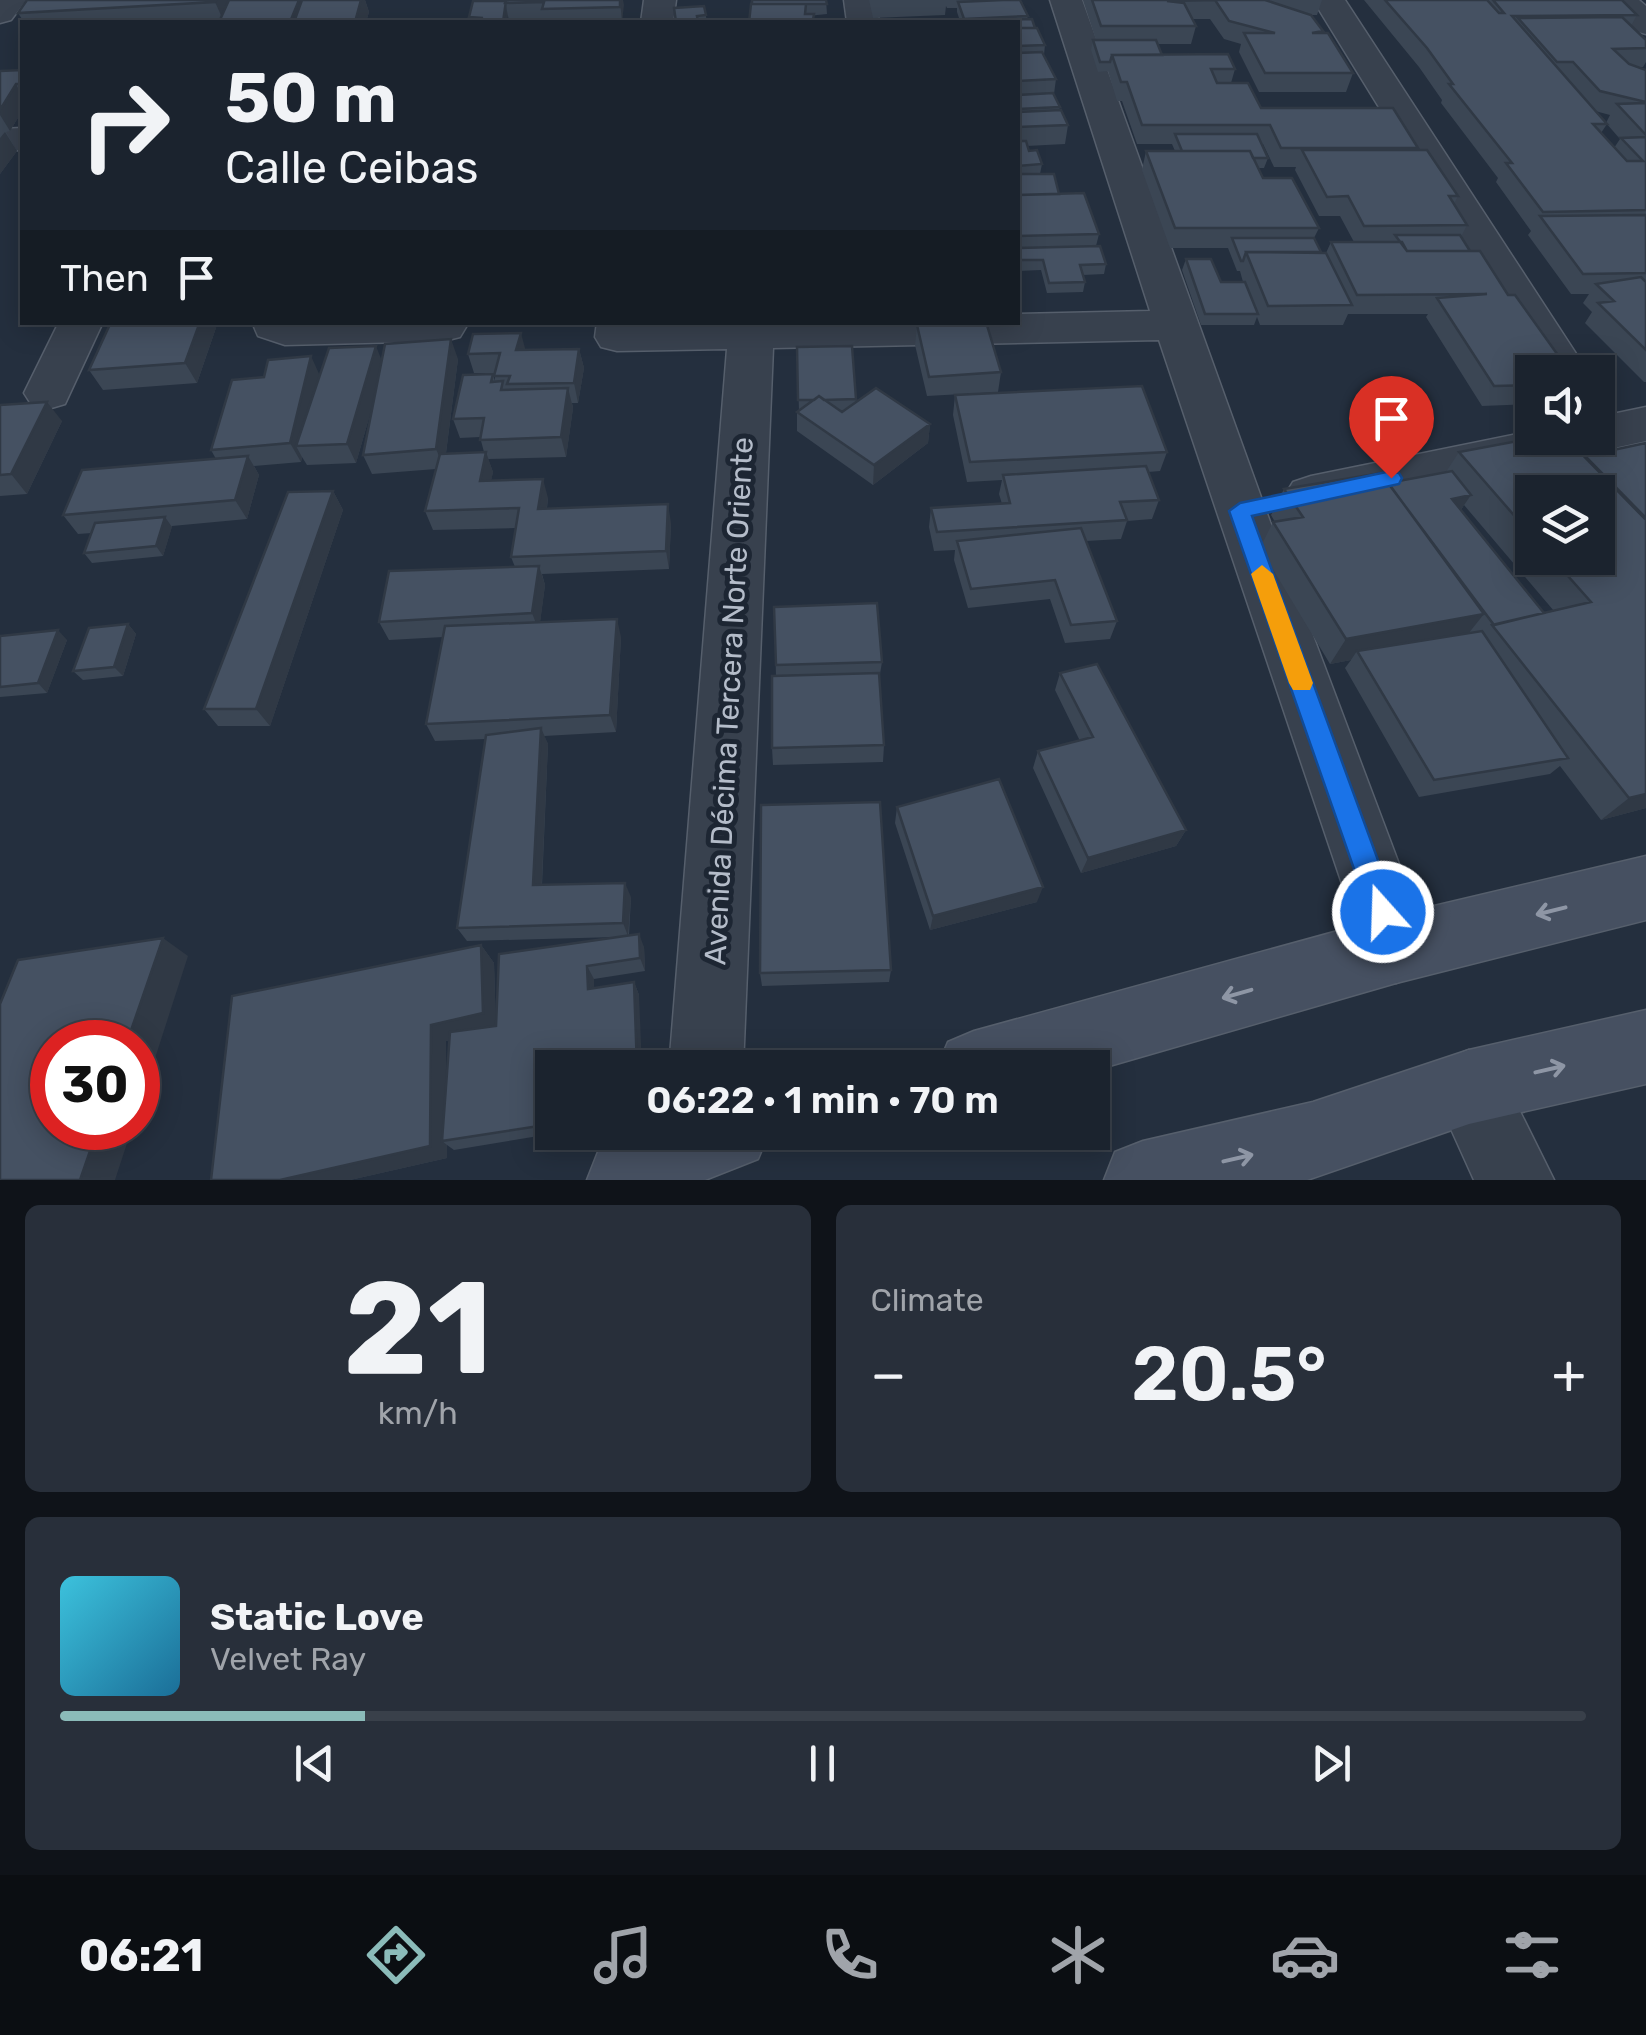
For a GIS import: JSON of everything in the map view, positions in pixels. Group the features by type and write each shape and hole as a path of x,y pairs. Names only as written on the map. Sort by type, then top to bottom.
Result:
{"main road":[{"path":"1038,1050 1396,949 1646,888"},
{"path":"1143,1180 1312,1140 1469,1087 1646,1048"},
{"path":"626,1180 676,1150"}],"street":[{"path":"0,13 10,0"},
{"path":"1066,0 1240,511 1396,949"},
{"path":"1329,0 1553,355"},
{"path":"1622,0 1646,24"},
{"path":"48,393 80,325"},
{"path":"274,325 286,331 444,326"},
{"path":"618,330 751,335 902,328 1177,325"},
{"name":"Avenida Décima Tercera Norte Oriente","path":"713,1050 751,335"},
{"path":"1240,511 1515,451"},
{"path":"1469,1087 1515,1180"}],"building":[{"path":"27,0 216,0 18,13"},
{"path":"229,0 299,0 291,20 220,20"},
{"path":"302,0 361,0 356,20 295,20"},
{"path":"620,0 620,7 542,9 544,2 505,3"},
{"path":"752,0 826,0 827,4 752,4"},
{"path":"1020,0 1028,16 964,19 958,2"},
{"path":"1092,0 1215,0 1167,1 1184,3 1196,26 1101,26"},
{"path":"1215,0 1265,0 1311,15 1323,31 1312,33 1328,33 1353,73 1265,73 1244,33 1275,33 1229,21"},
{"path":"1385,0 1487,0 1499,13 1504,13 1493,0 1622,0 1637,15 1512,16 1607,124 1593,124 1627,161 1643,161 1621,138 1646,137 1646,210 1543,212 1427,48"},
{"path":"473,1 506,1 503,20 468,20 483,18 469,17"},
{"path":"751,4 806,4 805,14 814,14 813,20 749,20"},
{"path":"704,6 706,15 697,16 698,20 676,20 674,8"},
{"path":"1622,17 1646,40 1646,48 1613,49 1629,64 1646,70 1646,102 1600,91 1573,62 1557,62 1518,18"},
{"path":"1032,19 1035,28 1020,28 1020,20 992,20"},
{"path":"1020,28 1037,28 1045,45 1020,46"},
{"path":"1093,40 1156,40 1162,55 1112,55 1110,62 1100,62"},
{"path":"1042,52 1056,79 1020,81 1020,53"},
{"path":"1228,54 1235,69 1211,69 1217,83 1248,83 1261,108 1393,108 1418,148 1281,148 1270,125 1142,125 1127,82 1121,82 1112,55"},
{"path":"20,70 20,84 16,84 0,110 0,71"},
{"path":"1053,93 1060,107 1020,109 1020,95"},
{"path":"1646,103 1646,135 1617,104"},
{"path":"1061,110 1068,125 1020,127 1020,112"},
{"path":"1175,134 1257,134 1268,158 1253,158 1250,151 1182,151"},
{"path":"1020,141 1026,141 1029,151 1037,150 1042,164 1020,166"},
{"path":"1302,150 1427,150 1458,196 1449,196 1467,225 1364,226 1348,196 1327,197"},
{"path":"1146,151 1250,151 1263,178 1292,178 1319,228 1175,228"},
{"path":"1020,174 1054,174 1059,194 1020,195"},
{"path":"1084,193 1099,234 1020,236 1020,195"},
{"path":"1646,215 1646,273 1583,274 1540,216"},
{"path":"1395,235 1460,235 1470,251 1407,251"},
{"path":"1232,238 1314,238 1321,252 1246,252 1241,261"},
{"path":"1331,242 1402,242 1407,251 1480,251 1508,295 1515,295 1558,355 1515,355 1515,385 1494,386 1437,298 1487,294 1357,295"},
{"path":"1100,246 1106,264 1080,265 1085,282 1049,283 1043,260 1020,260 1020,248"},
{"path":"1246,252 1326,253 1352,305 1268,306"},
{"path":"1186,259 1211,259 1221,282 1245,282 1258,314 1205,314"},
{"path":"1641,277 1646,282 1646,350 1598,303 1614,301 1596,284"},
{"path":"110,325 199,325 185,363 89,370"},
{"path":"917,325 987,325 1001,372 929,377"},
{"path":"521,333 516,350 579,349 574,383 507,384 510,376 494,376 500,353 468,354 473,334"},
{"path":"451,339 436,449 363,455 385,344"},
{"path":"376,346 347,444 296,446 329,348"},
{"path":"852,346 856,399 824,400 819,396 798,400 797,347"},
{"path":"311,356 290,443 211,450 232,380 264,377 268,360"},
{"path":"493,374 491,382 503,381 501,390 568,388 561,437 480,440 484,418 453,419 463,375"},
{"path":"1142,386 1167,452 970,462 955,395"},
{"path":"876,388 930,424 874,465 797,412 819,396 842,412"},
{"path":"47,402 11,474 0,475 0,405"},
{"path":"1515,442 1515,455 1583,455 1602,475 1515,475 1515,516 1459,452"},
{"path":"1646,443 1646,518 1615,486 1615,475 1604,475 1585,456 1615,455 1615,450"},
{"path":"486,452 480,481 543,479 538,509 668,504 666,551 511,557 519,508 425,511 440,454"},
{"path":"248,456 235,500 63,515 82,470"},
{"path":"1146,466 1159,500 1120,502 1127,520 937,532 931,508 1010,503 1003,475"},
{"path":"1452,471 1471,495 1452,499 1544,613 1494,625 1388,483"},
{"path":"1381,473 1484,614 1346,639 1273,522 1303,517 1284,489"},
{"path":"1615,488 1646,520 1646,794 1629,798 1492,625 1591,602 1567,575 1615,575"},
{"path":"333,491 256,709 204,709 288,492"},
{"path":"165,517 156,546 84,553 95,523"},
{"path":"1081,528 1117,621 1071,625 1055,580 971,589 957,541"},
{"path":"539,566 532,613 379,622 389,571"},
{"path":"877,603 882,662 776,665 774,607"},
{"path":"617,619 610,715 426,724 445,626"},
{"path":"128,624 114,667 73,671 89,628"},
{"path":"58,630 38,683 0,687 0,636"},
{"path":"1482,631 1568,758 1434,780 1357,651"},
{"path":"1097,664 1186,830 1088,858 1038,751 1093,737 1060,673"},
{"path":"879,673 884,745 772,748 772,676"},
{"path":"541,728 533,885 625,883 623,923 457,928 486,735"},
{"path":"999,779 1043,887 933,916 897,807"},
{"path":"880,802 891,970 760,973 761,805"},
{"path":"639,934 640,958 587,966 588,989 634,982 636,1050 535,1050 535,1127 442,1141 450,1032 496,1026 499,954"},
{"path":"163,938 135,1020 30,1020 30,1150 90,1150 80,1180 0,1180 0,1004 18,960"},
{"path":"481,945 483,1013 431,1025 430,1146 280,1180 211,1180 232,996"}],"slow traffic":[{"path":"1262,574 1301,683"}],"route":[{"path":"1383,912 1240,511 1391,478"}]}
